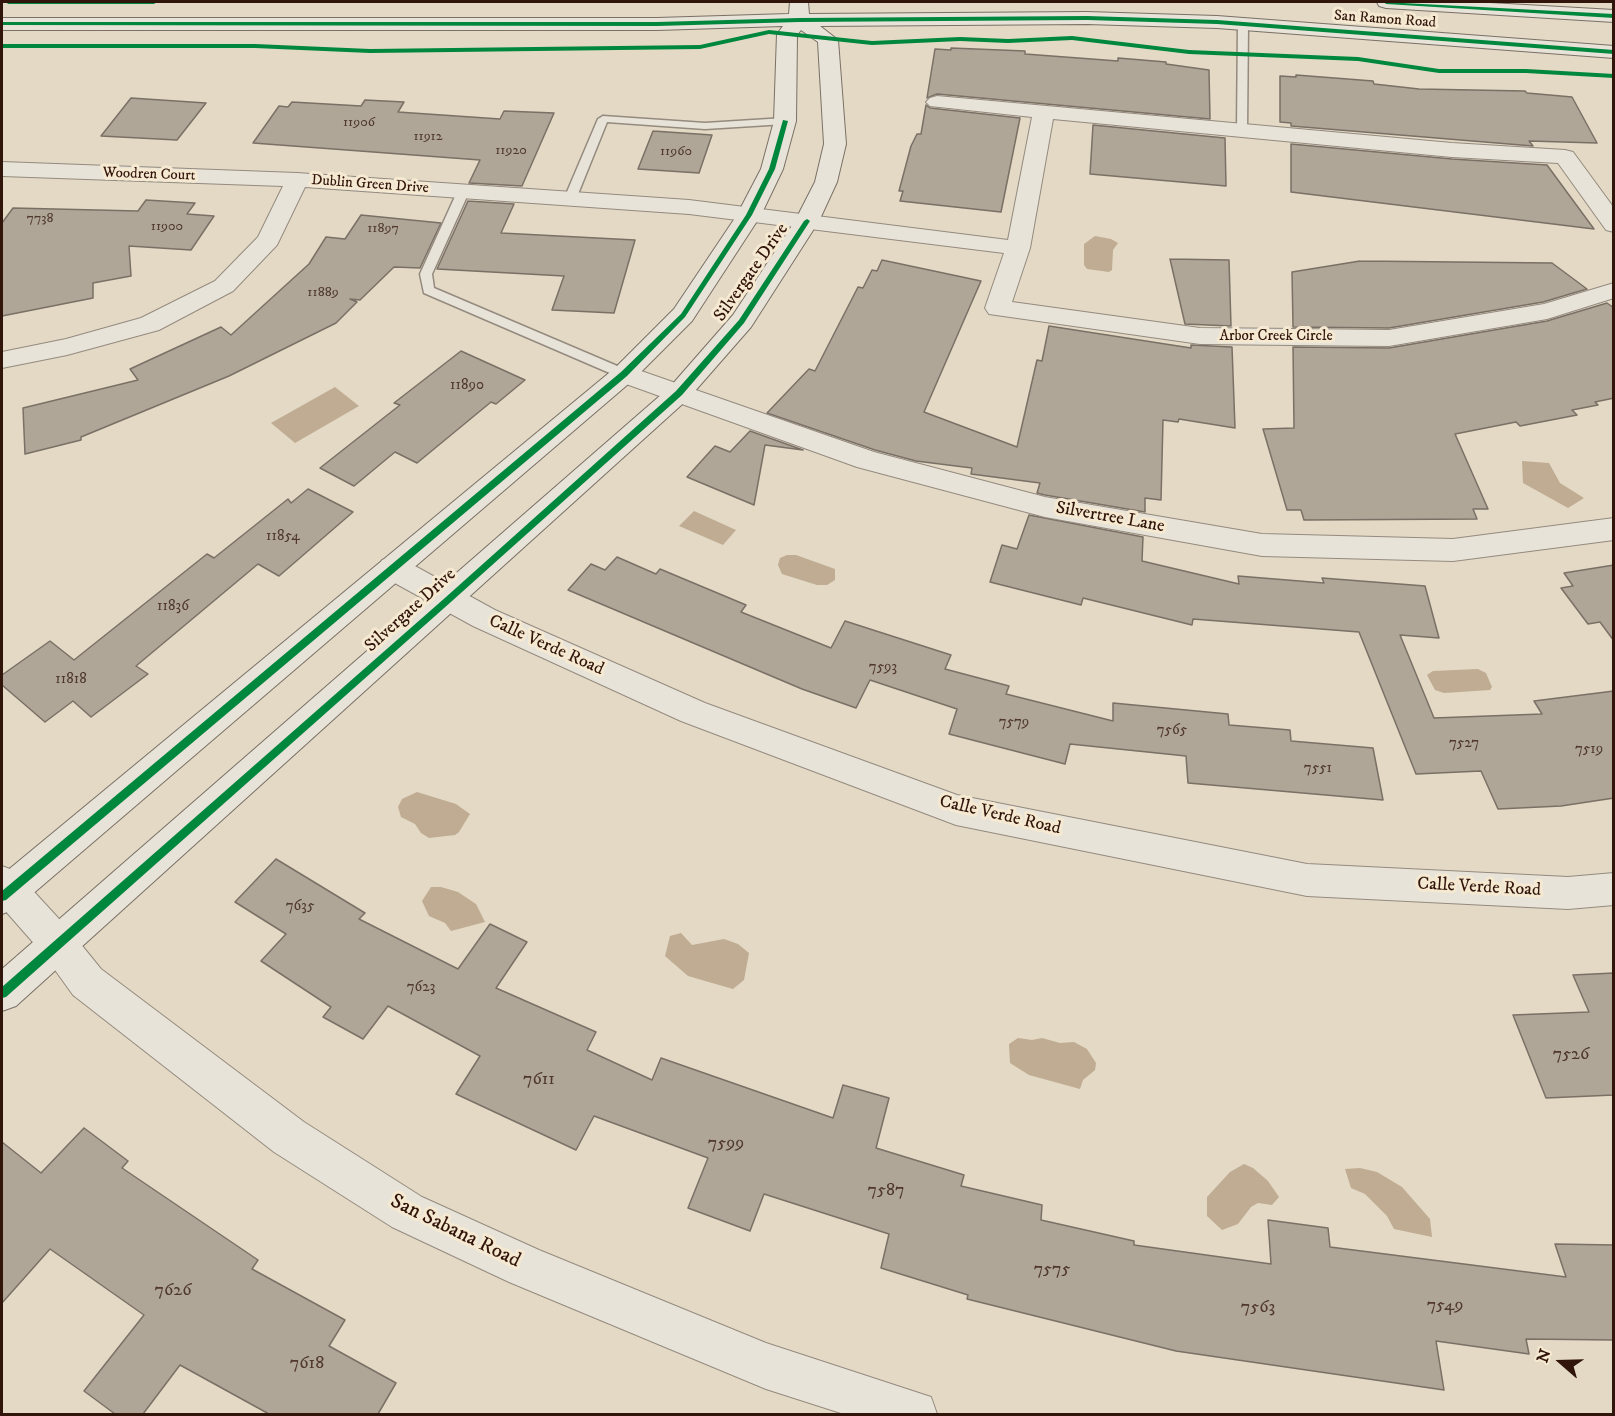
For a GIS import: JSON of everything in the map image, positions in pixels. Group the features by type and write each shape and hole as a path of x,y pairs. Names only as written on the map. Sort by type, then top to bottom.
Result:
{"street":[{"path":"8,2 154,2"},
{"name":"San Ramon Road","path":"1386,2 1614,16"},
{"name":"San Ramon Road","path":"2,24 722,22 799,11 1243,24 1614,52"},
{"name":"Silvergate Drive","path":"2,993 679,393 742,321 807,222 826,182 835,144 828,40 799,11 787,34 785,121 772,170 749,215 683,315 624,374 4,890"},
{"name":"San Ramon Road","path":"722,22 758,34 787,56"},
{"path":"937,102 1452,150 1565,157 1614,225"},
{"name":"Arbor Creek Circle","path":"1044,111 1018,248 998,308 1200,336 1389,338 1547,311 1614,290"},
{"name":"Woodren Court","path":"2,169 297,180"},
{"name":"Dublin Green Drive","path":"2,360 67,347 150,324 224,286 269,240 297,180 689,207 807,222"},
{"path":"807,222 1018,248"},
{"name":"Silvertree Lane","path":"624,374 867,460 1045,507 1262,545 1453,550 1614,529"},
{"name":"Calle Verde Road","path":"393,568 484,618 693,712 956,810 1307,880 1568,893 1614,889"},
{"name":"San Sabana Road","path":"4,890 57,944 87,982 289,1137 406,1212 525,1266 766,1366 914,1414"}],"lane":[{"path":"1242,130 1243,24"},
{"path":"570,199 603,119 705,126 785,121"},
{"path":"463,192 426,274 428,290 624,374"}],"shaded area":[{"path":"1095,236 1118,243 1113,250 1112,270 1109,272 1087,269 1084,265 1084,244"},
{"path":"335,387 359,406 295,443 271,423"},
{"path":"1522,461 1549,463 1560,483 1584,498 1568,508 1523,483"},
{"path":"694,511 736,530 723,545 679,526"},
{"path":"796,555 835,569 835,580 827,585 817,585 782,574 778,565 780,558"},
{"path":"1478,669 1486,673 1492,687 1490,690 1444,693 1435,690 1427,675 1433,671"},
{"path":"417,792 456,804 470,814 459,832 455,835 429,838 421,833 415,824 401,817 398,807 402,799"},
{"path":"431,887 441,887 458,892 476,904 485,922 451,931 445,923 429,916 422,901"},
{"path":"681,933 692,945 724,939 738,944 749,953 744,980 733,989 688,976 665,956 670,936"},
{"path":"1018,1038 1032,1040 1042,1038 1060,1043 1074,1042 1087,1049 1096,1063 1095,1070 1083,1080 1080,1089 1029,1075 1010,1063 1009,1044"},
{"path":"1244,1164 1253,1168 1268,1181 1279,1197 1272,1205 1258,1203 1251,1207 1238,1224 1222,1230 1207,1216 1207,1197 1230,1172"},
{"path":"1360,1168 1377,1172 1402,1187 1430,1219 1432,1237 1394,1229 1387,1216 1365,1194 1351,1188 1345,1169"}],"building":[{"path":"951,48 1025,51 1025,54 1118,61 1118,58 1166,62 1166,64 1209,70 1210,119 937,94 927,98 935,49 951,50"},
{"path":"1296,75 1373,81 1374,84 1419,89 1525,91 1572,97 1597,143 1529,141 1533,146 1291,126 1291,123 1280,122 1280,76 1296,77"},
{"path":"131,98 206,103 177,140 101,136"},
{"path":"365,100 404,102 398,112 500,119 504,111 554,113 522,186 469,183 480,160 253,143 279,106 288,107 292,102 361,106"},
{"path":"926,105 930,108 1020,118 1001,212 900,201 903,191 899,191 911,146 917,134 921,134"},
{"path":"1093,125 1225,138 1226,186 1090,174"},
{"path":"653,131 712,135 699,173 638,169"},
{"path":"1291,144 1547,165 1594,229 1291,192"},
{"path":"146,200 195,203 187,214 214,216 191,250 129,246 131,276 93,283 93,298 2,316 2,223 13,208 138,211"},
{"path":"468,201 514,204 501,233 635,240 614,313 552,310 564,276 437,269"},
{"path":"361,215 441,223 420,268 394,267 360,300 350,299 357,302 336,323 229,376 81,437 81,440 25,454 23,408 138,380 130,369 221,327 231,335 309,264 326,237 345,239"},
{"path":"1170,259 1229,260 1231,326 1185,324"},
{"path":"882,260 981,281 924,412 1017,447 1037,360 1042,361 1049,326 1191,348 1191,345 1232,347 1235,428 1179,419 1178,422 1163,420 1161,500 1145,498 1145,512 1037,493 1040,483 971,474 972,468 916,461 875,450 767,413 809,369 815,371 858,287 863,288 872,270 877,271"},
{"path":"1360,261 1552,263 1587,289 1543,302 1389,328 1293,327 1292,272"},
{"path":"1607,303 1614,308 1614,398 1595,402 1598,405 1572,410 1577,415 1520,426 1516,422 1455,434 1488,509 1473,509 1477,519 1304,520 1301,510 1287,510 1263,429 1294,428 1293,347 1389,348 1547,321"},
{"path":"461,351 525,380 496,404 491,402 417,463 395,452 354,486 320,468 400,405 394,403"},
{"path":"750,431 803,450 765,445 754,505 687,477 715,446 730,452"},
{"path":"308,489 353,512 279,576 258,564 136,666 148,674 91,717 73,701 45,722 2,685 2,675 50,641 74,660 207,554 214,558 288,499 291,503"},
{"path":"1029,515 1143,537 1142,561 1239,584 1238,576 1324,583 1322,578 1425,586 1439,638 1400,635 1434,718 1542,714 1534,701 1614,691 1614,798 1561,806 1498,809 1481,771 1416,774 1359,632 1193,619 1192,625 1083,598 1081,605 990,582 1002,545 1017,549"},
{"path":"617,557 656,574 660,569 746,605 741,612 831,648 845,621 951,655 945,669 1009,686 1006,694 1113,721 1113,703 1228,714 1229,725 1290,730 1291,741 1373,748 1383,800 1188,783 1186,756 1070,744 1065,764 949,734 957,709 870,680 856,708 802,689 568,590 591,564 605,570"},
{"path":"1614,565 1614,641 1600,622 1588,624 1561,588 1573,586 1564,573"},
{"path":"276,859 365,913 359,919 458,969 490,924 527,942 496,988 596,1032 587,1050 652,1080 661,1058 833,1118 843,1085 889,1098 876,1148 964,1175 961,1186 1042,1205 1041,1220 1134,1241 1134,1245 1271,1264 1268,1220 1328,1228 1330,1247 1566,1277 1555,1244 1614,1245 1614,1340 1526,1339 1529,1354 1436,1341 1444,1390 1176,1351 967,1299 968,1295 881,1268 889,1234 764,1194 750,1231 688,1208 708,1158 594,1116 576,1150 456,1094 480,1056 388,1006 363,1039 323,1017 331,1007 261,961 286,934 235,902"},
{"path":"1614,973 1614,1095 1546,1098 1513,1015 1589,1012 1573,975"},
{"path":"84,1128 128,1161 122,1168 258,1260 252,1269 345,1320 329,1346 396,1383 378,1414 269,1414 180,1365 143,1414 115,1414 84,1391 144,1315 50,1249 2,1303 2,1142 41,1173"}],"cycle path":[{"path":"8,2 154,2"},
{"path":"1386,2 1614,16"},
{"path":"2,24 657,24 799,20 1087,18 1217,22 1614,52"},
{"path":"2,46 255,46 370,51 700,47 769,32 872,43 1072,38 1189,52 1358,59 1439,71 1526,71 1614,76"},
{"path":"2,897 624,374 683,315 749,215 772,169 785,121"},
{"path":"2,993 679,393 742,321 807,221"}]}
